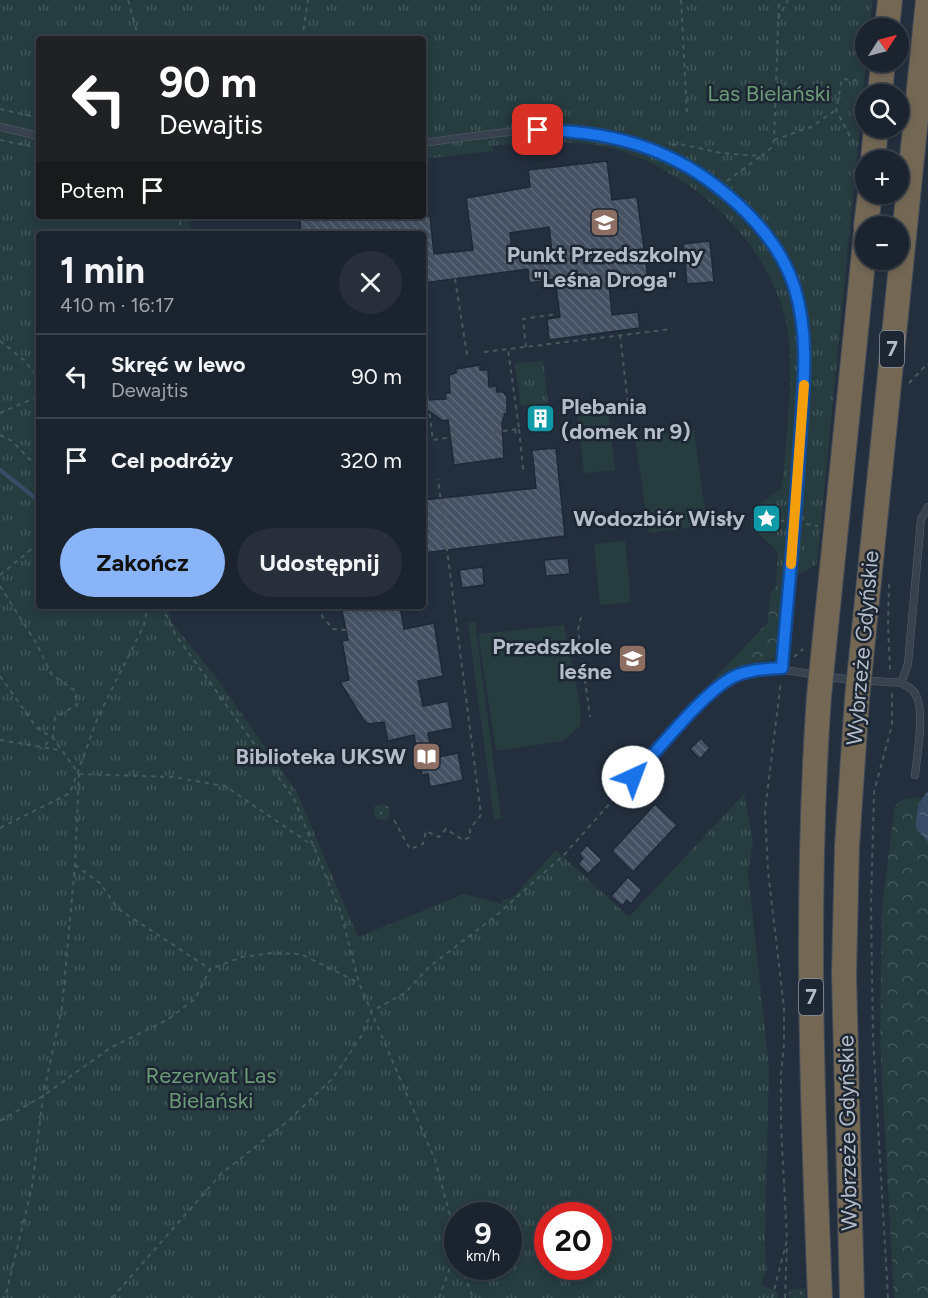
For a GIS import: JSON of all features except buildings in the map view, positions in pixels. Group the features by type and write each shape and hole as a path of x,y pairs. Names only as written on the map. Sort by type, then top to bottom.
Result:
{"highway":[{"path":"888,18 890,0"},
{"name":"Wybrzeże Gdyńskie","path":"852,1298 844,974 847,846 857,699 928,0"},
{"name":"Wybrzeże Gdyńskie","path":"820,1298 811,955 813,817 819,696 862,270"}],"lane":[{"path":"0,128 36,135"},
{"path":"426,143 519,131 550,130 607,135 650,148 689,167 720,189 762,230 777,252 795,289 803,330 805,364 795,523 782,668"},
{"path":"901,683 908,664 921,519 928,507"},
{"path":"633,777 708,696 728,679 751,671 782,668 838,678 901,683 916,694 918,702 915,775"}],"path":[{"path":"128,0 138,36"},
{"path":"302,36 308,0"},
{"path":"681,0 687,115"},
{"path":"720,189 732,176 771,148 774,140 779,0"},
{"path":"777,21 788,0"},
{"path":"774,140 811,127 836,110 843,79 860,84"},
{"path":"0,109 36,117"},
{"path":"0,140 36,147"},
{"path":"650,148 680,144 721,153 761,156"},
{"path":"455,279 467,355"},
{"path":"526,347 523,318 557,314"},
{"path":"484,352 672,329"},
{"path":"620,335 629,412"},
{"path":"0,341 24,360 36,375"},
{"path":"508,349 523,469 519,470"},
{"path":"907,385 928,363"},
{"path":"426,386 433,440 459,436"},
{"path":"0,413 36,397"},
{"path":"494,432 517,429"},
{"path":"516,436 517,429"},
{"path":"0,435 12,441 36,466"},
{"path":"394,820 410,849 423,844 426,831 439,837 446,829 463,840 470,837 470,829 481,815 438,479"},
{"path":"0,576 36,546"},
{"path":"888,1298 873,1038 871,905 874,792 892,725 888,623 890,581"},
{"path":"0,586 35,641 52,675 76,692 77,705 55,717 53,738 40,748"},
{"path":"0,828 70,793 79,774 98,717 144,625 147,609"},
{"path":"163,609 175,634 294,799 341,913 359,983 435,1160 446,1202"},
{"path":"321,609 322,616 333,629 346,630"},
{"path":"581,617 578,630 590,717"},
{"path":"0,675 37,728 53,738 79,774 75,865 62,1007 43,1096 32,1187 4,1298"},
{"path":"780,695 765,811 768,871 784,1008 781,1085 787,1240 785,1298"},
{"path":"0,740 60,750"},
{"path":"79,774 172,777 225,786 315,847"},
{"path":"112,1298 221,1174 288,1121 333,1078 362,1035 372,1011 405,993 429,967 498,914 564,855 633,777"},
{"path":"75,865 100,883 117,908 210,969"},
{"path":"0,1121 43,1096 110,1048 167,1020 195,999 210,969 242,957 272,953 301,954 359,983"},
{"path":"772,1298 787,1240"},
{"path":"439,1298 446,1280"},
{"path":"466,1280 473,1298"}],"green space":[{"name":"Rezerwat Las Bielański","path":"0,0 872,0 870,18 855,18 855,72 865,72 864,84 855,84 855,138 859,138 857,150 855,150 855,175 817,564 776,587 778,550 751,527 753,509 782,488 791,394 789,338 782,307 755,251 713,205 688,185 633,155 617,149 582,143 545,142 492,146 493,151 426,159 426,36 36,36 36,219 191,219 189,231 36,231 36,609 169,609 171,622 215,676 297,792 358,937 464,894 502,904 502,900 512,898 556,850 629,917 744,794 753,840 748,873 769,1067 765,1247 767,1269 761,1285 778,1292 778,1298 0,1298"},
{"path":"733,211 788,280 803,380 777,658 746,666 710,683 768,622 770,593 776,586 778,552 753,528 753,509 783,489 790,394 789,345 782,301 778,289 759,256 727,218"},
{"path":"543,361 548,403 521,406 515,363"},
{"path":"608,409 615,470 584,473 577,412"},
{"path":"694,430 707,525 649,533 635,438"},
{"path":"625,541 631,602 600,605 594,544"},
{"path":"475,622 501,819 494,819 468,623"},
{"path":"564,625 581,711 580,726 563,741 496,751 478,634"},
{"path":"923,797 917,808 916,828 928,842 928,1298 894,1298 880,1042 882,906 895,806 903,799"},
{"path":"379,804 385,804 390,812 388,818 379,820 374,815 374,809"},
{"path":"805,1288 806,1298 789,1298 789,1290"}],"water":[{"path":"928,791 928,842 916,828 916,817 921,800"}],"waterway":[{"path":"0,470 36,499"}],"slow traffic":[{"path":"791,564 804,385"}],"place":[{"name":"Punkt Przedszkolny \"Leśna Droga\"","path":"605,222"},
{"name":"Plebania (domek nr 9)","path":"540,419"},
{"name":"Wodozbiór Wisły","path":"766,518"},
{"name":"Przedszkole leśne","path":"633,659"},
{"name":"Biblioteka UKSW","path":"427,756"}],"route":[{"path":"538,130 577,131 624,139 650,148 705,177 749,215 770,240 795,289 803,330 806,352 795,523 782,668 751,671 728,679 708,696 633,777"}],"park label":[{"name":"Las Bielański","path":"769,93"}]}
